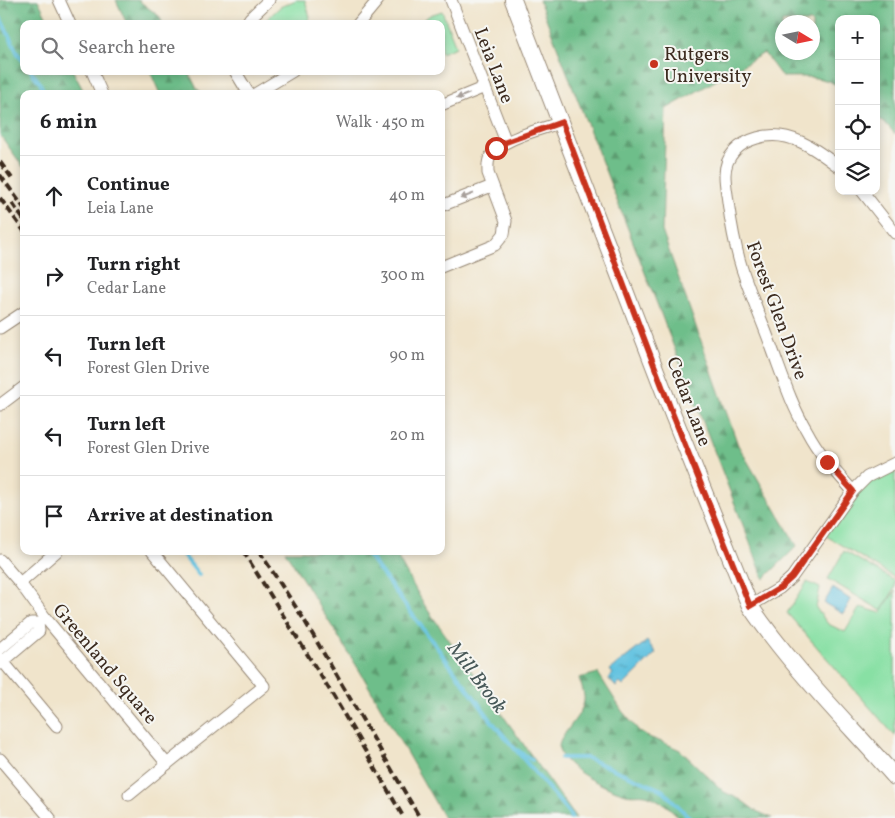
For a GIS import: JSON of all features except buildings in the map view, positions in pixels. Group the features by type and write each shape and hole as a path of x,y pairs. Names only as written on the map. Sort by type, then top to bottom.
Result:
{"street":[{"path":"59,0 68,20"},
{"path":"249,20 269,0"},
{"path":"361,20 378,0"},
{"name":"Leia Lane","path":"452,0 506,142"},
{"name":"Cedar Lane","path":"513,0 562,122 673,415 750,606 760,622 810,682 895,777"},
{"path":"94,75 100,90"},
{"path":"238,75 247,90"},
{"path":"262,90 286,75"},
{"path":"445,103 485,87"},
{"path":"445,264 496,245 504,234 506,221 488,173 490,156 496,148 506,142 562,122"},
{"name":"Forest Glen Drive","path":"835,165 816,150 794,139 782,136 762,136 734,150 729,158 725,175 733,232 742,269 798,415 827,462 853,491"},
{"path":"445,204 492,186"},
{"path":"865,195 895,233"},
{"path":"0,328 20,315"},
{"path":"0,404 20,390"},
{"path":"750,606 780,588 792,577 853,491 867,477 895,463"},
{"path":"20,583 52,555"},
{"path":"129,795 264,686 155,555"},
{"name":"Greenland Square","path":"0,560 20,583 41,620 167,764"},
{"path":"0,649 32,623 41,620 39,631 1,662 58,726"},
{"path":"0,759 50,818"}],"green space":[{"path":"0,0 38,0 48,20 20,20 20,75 75,75 83,90 20,90 20,162 0,135"},
{"path":"116,0 138,0 159,16 161,20 125,20"},
{"path":"296,0 305,0 310,17 308,20 266,20 280,7"},
{"path":"539,0 895,0 895,134 880,119 880,15 835,15 835,84 819,79 782,77 764,53 666,109 662,231 738,445 797,546 764,579"},
{"path":"442,11 456,47 445,51 445,20 423,20 430,15"},
{"path":"152,75 190,75 198,90 158,90"},
{"path":"895,463 895,578 823,534 853,491"},
{"path":"844,551 895,581 895,588 882,610 895,591 895,736 787,613 807,582 820,588 816,608 828,624 845,632 860,607 881,613 882,611 828,579"},
{"path":"287,555 396,555 425,606 576,818 444,818 361,673"},
{"path":"598,673 622,711 639,731 646,736 680,750 724,792 772,818 680,818 666,805 654,798 626,794 608,788 576,770 561,755 560,743 579,713 584,701 579,678"}],"water":[{"path":"833,588 851,600 843,614 824,603"},
{"path":"647,641 656,653 623,686 620,683 616,687 608,678 613,674 610,670"}],"waterway":[{"name":"Mill Brook","path":"0,17 20,57"},
{"name":"Mill Brook","path":"34,75 43,90"},
{"path":"183,555 199,575"},
{"name":"Mill Brook","path":"368,555 494,724 569,813 571,818"},
{"name":"Mill Brook","path":"517,750 532,760"},
{"path":"561,758 587,758 662,790 690,818"}],"railway":[{"path":"0,162 14,181"},
{"path":"0,175 20,202"},
{"path":"0,198 20,226"},
{"path":"12,203 20,214"},
{"path":"245,555 334,697 404,818"},
{"path":"262,555 303,618 420,818"}],"place":[{"name":"Rutgers University","path":"654,64"}],"route":[{"path":"496,148 506,142 562,122 673,415 750,606 780,588 792,577 853,491 827,462"}]}
